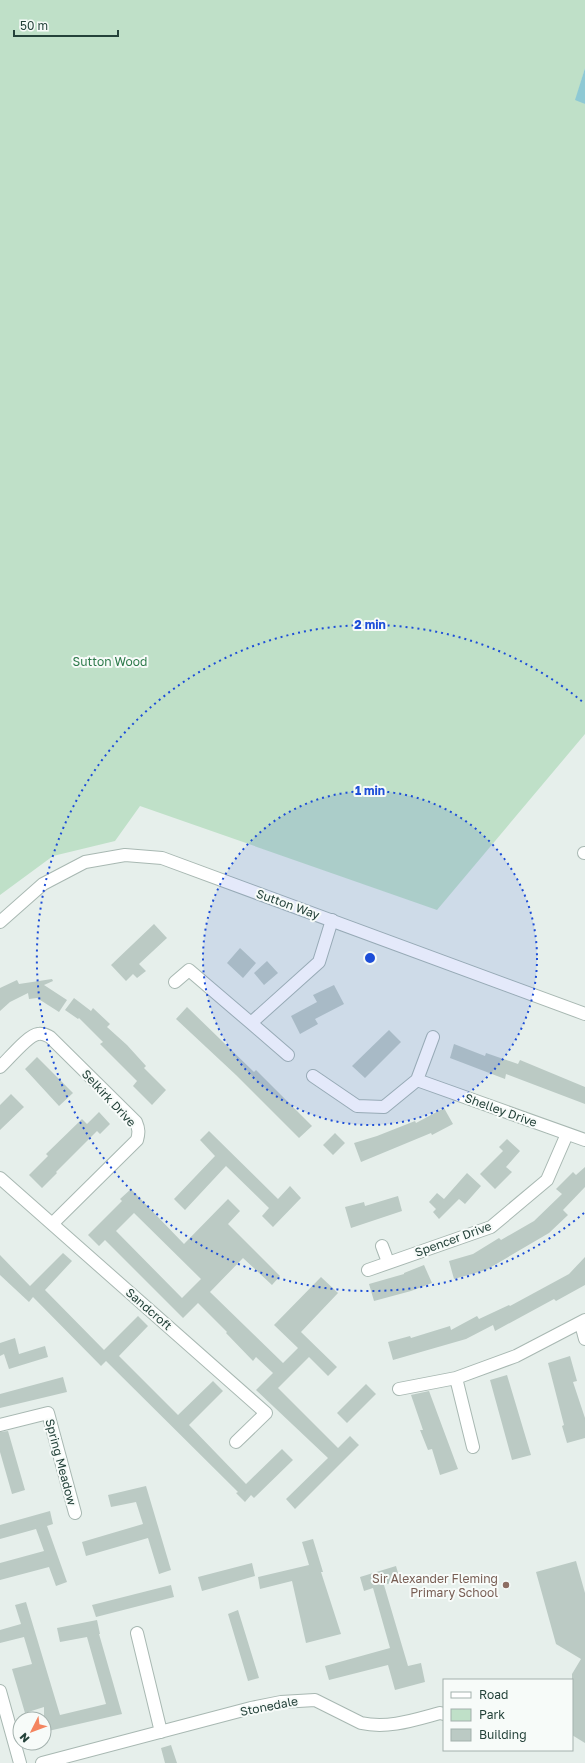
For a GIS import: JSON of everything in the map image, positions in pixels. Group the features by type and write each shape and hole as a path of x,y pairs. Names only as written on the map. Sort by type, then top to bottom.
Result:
{"street":[{"name":"Sutton Way","path":"0,922 43,884 84,862 126,855 162,858 585,1014"},
{"path":"251,1023 319,962 332,920"},
{"path":"175,982 189,970 288,1055"},
{"name":"Selkirk Drive","path":"0,1067 31,1037 37,1034 43,1034 50,1037 136,1122 138,1126 139,1135 137,1140 52,1224"},
{"path":"313,1076 357,1106 384,1107 417,1080 433,1037"},
{"name":"Shelley Drive","path":"417,1080 585,1140"},
{"name":"Spencer Drive","path":"368,1270 491,1227 547,1180 567,1134"},
{"name":"Sandcroft","path":"0,1178 266,1413 236,1442"},
{"path":"382,1246 388,1262"},
{"path":"399,1389 456,1378 516,1356 583,1322 585,1339"},
{"path":"456,1378 473,1447"},
{"name":"Spring Meadow","path":"0,1425 48,1413 75,1513"},
{"path":"137,1633 161,1732"},
{"path":"0,1691 20,1763"},
{"name":"Stonedale","path":"42,1763 82,1758 161,1732 256,1707 281,1702 306,1699 315,1700 361,1723 369,1725 400,1724 440,1713 443,1714"}],"green space":[{"name":"Sutton Wood","path":"0,0 585,0 585,68 576,99 585,104 585,734 437,910 140,806 115,841 53,856 0,895"}],"water":[{"path":"585,68 585,104 575,100"}],"building":[{"path":"154,924 167,938 139,964 146,971 137,978 133,974 126,981 111,965"},
{"path":"240,948 256,963 243,978 227,963"},
{"path":"267,961 278,973 264,985 254,973"},
{"path":"52,979 53,981 44,985 67,1000 59,1012 37,998 29,999 28,993 10,1002 0,1011 0,988 17,980 19,984"},
{"path":"334,985 344,1004 315,1019 318,1024 300,1034 291,1016 317,1002 313,995"},
{"path":"74,998 91,1011 93,1008 110,1024 107,1027 127,1045 146,1066 144,1068 166,1090 152,1105 133,1086 137,1081 100,1044 103,1042 79,1018 78,1019 65,1010"},
{"path":"187,1007 254,1072 256,1070 312,1126 299,1138 236,1075 176,1019"},
{"path":"389,1030 401,1042 365,1078 352,1066"},
{"path":"454,1044 485,1056 486,1053 518,1064 520,1060 585,1087 585,1104 506,1074 505,1079 450,1058"},
{"path":"37,1057 73,1093 59,1106 25,1069"},
{"path":"11,1094 24,1107 0,1130 0,1105"},
{"path":"444,1108 453,1124 432,1135 431,1133 361,1162 354,1143 377,1136 415,1121 416,1123"},
{"path":"99,1112 110,1124 100,1134 97,1131 42,1188 29,1175 48,1156 46,1154 82,1119 87,1124"},
{"path":"209,1131 278,1199 290,1186 301,1198 273,1227 262,1216 269,1208 226,1166 185,1210 174,1199 215,1156 200,1140"},
{"path":"335,1133 345,1143 333,1155 323,1145"},
{"path":"507,1139 520,1151 506,1167 512,1172 495,1189 480,1174 503,1151 499,1147"},
{"path":"585,1167 585,1187 563,1210 568,1215 549,1233 486,1270 454,1279 449,1261 473,1254 499,1238 501,1240 534,1221 562,1194 556,1189 573,1172 576,1175"},
{"path":"467,1173 481,1186 465,1204 459,1199 439,1219 433,1212 436,1209 429,1202 437,1193 444,1199"},
{"path":"131,1189 184,1244 228,1199 240,1211 228,1224 280,1276 272,1285 243,1258 210,1292 283,1363 298,1348 274,1325 321,1277 338,1293 301,1332 337,1367 328,1376 309,1357 278,1388 338,1448 350,1436 359,1445 295,1509 286,1499 328,1458 256,1390 273,1373 256,1357 253,1361 198,1303 183,1318 105,1240 99,1246 88,1235 122,1201 120,1199","holes":["134,1213 201,1279 182,1298 116,1231"]},
{"path":"398,1196 402,1211 351,1228 345,1207 364,1202 365,1206"},
{"path":"63,1253 72,1261 45,1290 104,1350 138,1316 148,1326 119,1356 178,1415 213,1381 223,1391 189,1425 246,1484 282,1449 293,1460 254,1498 251,1495 245,1502 236,1493 238,1492 106,1361 101,1366 33,1297 29,1302 0,1275 0,1255 30,1286"},
{"path":"585,1257 585,1285 556,1301 554,1299 495,1331 493,1325 466,1339 393,1360 388,1342 410,1336 411,1338 450,1326 451,1330 477,1316 479,1319 509,1305 510,1306 569,1274"},
{"path":"424,1265 432,1283 411,1291 374,1301 369,1284 404,1274"},
{"path":"15,1338 19,1354 45,1346 48,1357 9,1369 4,1354 0,1356 0,1343"},
{"path":"570,1356 577,1381 573,1382 585,1418 585,1438 567,1443 562,1426 564,1425 548,1363"},
{"path":"507,1375 531,1455 512,1460 490,1380"},
{"path":"63,1377 67,1392 0,1408 0,1394"},
{"path":"366,1384 376,1394 347,1423 337,1413"},
{"path":"429,1391 458,1469 440,1475 432,1449 428,1450 420,1430 423,1430 411,1395"},
{"path":"8,1431 25,1490 12,1494 0,1452 0,1432"},
{"path":"146,1486 171,1570 159,1574 148,1538 86,1556 82,1542 143,1524 136,1502 111,1507 108,1495"},
{"path":"50,1511 53,1524 47,1526 67,1582 56,1586 49,1567 0,1580 0,1563 44,1551 36,1529 0,1539 0,1525"},
{"path":"313,1539 323,1572 321,1572 341,1634 306,1643 292,1581 260,1589 258,1577 309,1565 302,1542"},
{"path":"576,1561 585,1593 585,1743 573,1736 572,1674 581,1659 556,1644 536,1572"},
{"path":"252,1563 255,1576 202,1591 198,1577"},
{"path":"396,1566 400,1580 384,1585 408,1666 421,1663 425,1682 395,1690 388,1665 329,1680 325,1666 390,1648 373,1588 364,1591 360,1577"},
{"path":"171,1585 174,1597 96,1617 92,1605"},
{"path":"26,1602 60,1715 106,1704 87,1637 60,1642 57,1628 97,1620 99,1634 122,1714 52,1730 52,1711 44,1711 44,1707 31,1711 24,1711 12,1669 32,1664 24,1637 0,1643 0,1630 21,1624 15,1605"},
{"path":"238,1610 259,1678 248,1681 228,1614"},
{"path":"171,1745 177,1763 165,1763 161,1748"}],"place":[{"name":"Sir Alexander Fleming Primary School","path":"506,1585"}]}
